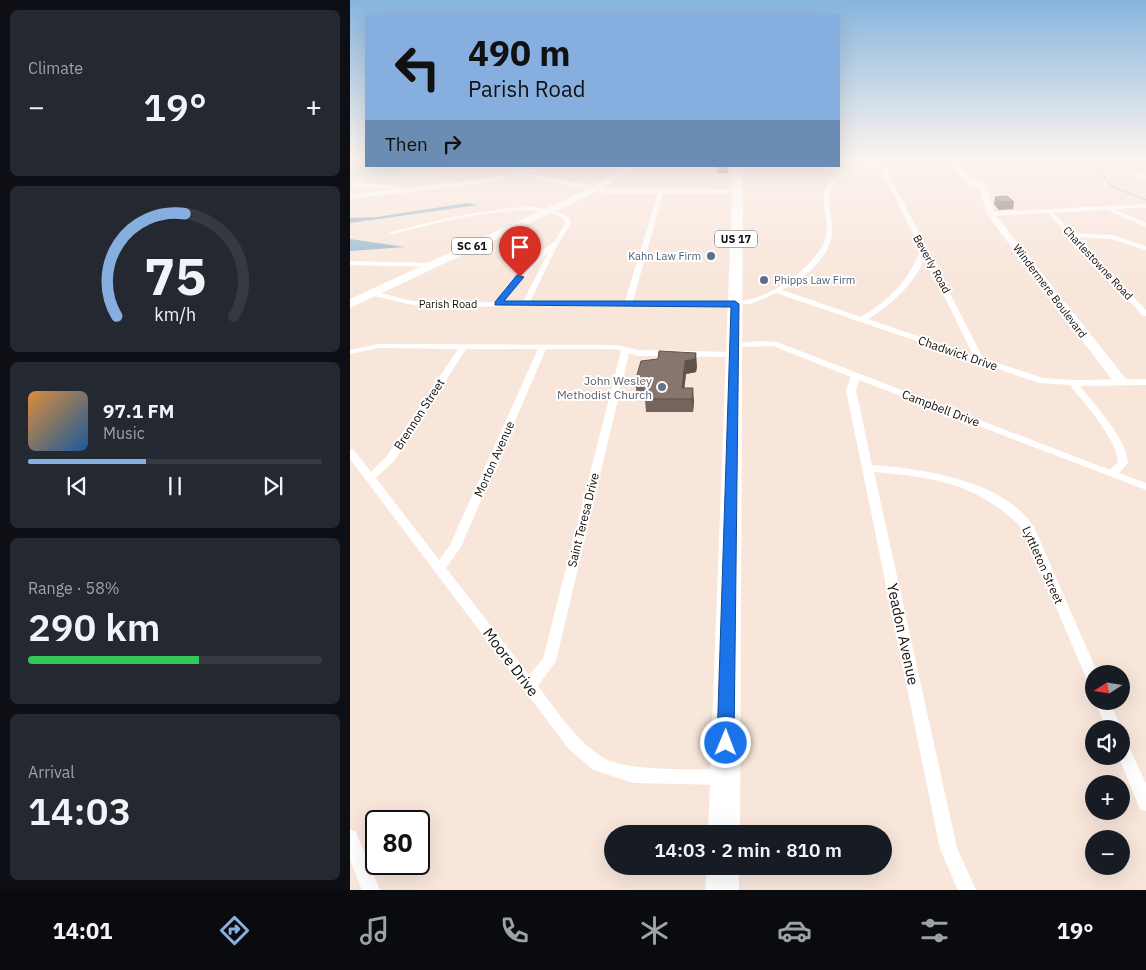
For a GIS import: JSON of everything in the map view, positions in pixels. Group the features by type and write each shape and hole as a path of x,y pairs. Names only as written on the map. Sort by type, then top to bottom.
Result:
{"highway":[{"name":"US 17","path":"724,825 737,199"},
{"path":"722,890 723,875"}],"main road":[{"name":"SC 61","path":"350,304 573,199"}],"street":[{"path":"628,304 659,199"},
{"name":"Parish Road","path":"373,293 417,304 735,304 751,302 808,270 824,250 829,238 830,228 826,199"},
{"name":"Beverly Road","path":"898,199 980,360"},
{"name":"Windermere Boulevard","path":"986,199 991,214 1121,382"},
{"path":"991,214 1146,206"},
{"path":"392,232 518,208 548,210 567,218 568,224 526,303"},
{"path":"1105,209 1146,225"},
{"name":"Charlestowne Road","path":"1050,212 1146,314"},
{"path":"1072,235 1112,236 1146,248"},
{"path":"498,304 543,252 557,242"},
{"path":"861,320 888,302 915,272 924,251"},
{"path":"350,263 432,265"},
{"path":"915,272 937,274"},
{"name":"Chadwick Drive","path":"775,290 1042,381 1074,383 1146,382"},
{"name":"Campbell Drive","path":"734,349 764,342 774,344 1146,487"},
{"path":"350,352 378,346 617,347 643,354 734,349"},
{"name":"Brennon Street","path":"370,478 391,458 464,346"},
{"name":"Morton Avenue","path":"439,569 456,547 544,347"},
{"name":"Saint Teresa Drive","path":"529,686 549,660 626,349"},
{"name":"Yeadon Avenue","path":"856,375 851,390 949,849 967,890"},
{"path":"1074,383 1123,455 1123,464 1112,474"},
{"name":"Moore Drive","path":"350,452 573,743 599,765 634,775 725,777"},
{"name":"Lyttleton Street","path":"868,468 945,477 972,487 1007,506 1019,516 1028,527 1087,665"},
{"path":"1130,765 1146,803"},
{"path":"350,838 371,890"}],"water":[{"path":"467,203 478,205 350,223 350,218 377,217"},
{"path":"350,239 405,247 350,251"}],"building":[{"path":"997,199 1010,199 1014,202 1000,202"},
{"path":"659,351 696,353 695,359 685,361 682,388 693,388 692,399 645,399 649,382 635,382 641,361 658,359"}],"place":[{"name":"Kahn Law Firm","path":"711,256"},
{"name":"Phipps Law Firm","path":"764,280"},
{"name":"John Wesley Methodist Church","path":"662,387"}],"route":[{"path":"520,277 498,304 735,304 726,743"}]}
